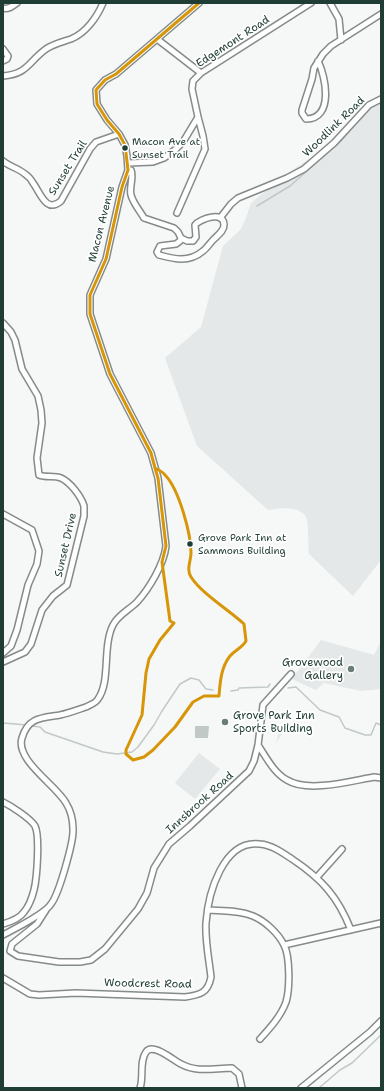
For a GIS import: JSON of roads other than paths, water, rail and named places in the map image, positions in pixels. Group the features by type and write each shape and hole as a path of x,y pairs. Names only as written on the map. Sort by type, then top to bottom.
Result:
{"street":[{"path":"3,8 5,9 17,3"},
{"path":"3,76 13,76 20,73 45,50 57,43 81,34 97,15 103,3"},
{"name":"Macon Avenue","path":"48,908 57,892 71,847 74,830 71,813 66,802 30,763 22,752 21,740 25,730 38,718 73,712 90,705 98,699 105,679 108,641 114,624 136,603 144,593 162,562 166,546 162,502 158,478 151,453 110,374 90,314 90,295 106,259 122,187 128,170 124,145 119,134 107,120 97,104 96,90 106,80 116,74 200,3"},
{"name":"Edgemont Road","path":"177,212 205,149 192,89 193,81 201,73 311,3"},
{"path":"330,3 339,20 341,40"},
{"path":"318,61 324,76 325,101 322,111 311,119 306,119 302,113 314,68 318,61 331,46 381,14"},
{"path":"157,39 201,73"},
{"path":"3,49 8,56 7,59 3,61"},
{"name":"Woodlink Road","path":"220,218 230,204 238,198 287,178 304,169 334,143 368,105 381,99"},
{"path":"128,163 153,162 164,158 183,142 198,117"},
{"name":"Sunset Trail","path":"3,161 8,165 24,172 33,182 40,196 52,206 61,201 90,149 96,142 119,134"},
{"path":"128,170 131,170 132,173 130,189 132,197 144,218 174,228 178,232 180,241 176,244 160,246 157,252 159,255 176,260 195,256 203,251 221,232 224,227 224,222 220,218 213,216 198,221 194,225 196,237 193,241 187,241 180,238"},
{"name":"Sunset Drive","path":"3,323 11,332 15,340 22,370 38,396 42,423 36,458 39,475 44,477 51,476 62,478 77,493 84,505 84,516 67,585 53,596 42,610 31,644 25,652 3,662"},
{"path":"3,514 32,530 39,551 37,564 26,592 18,630 11,646 3,653"},
{"name":"Innsbrook Road","path":"48,908 37,924 12,944 10,951 18,956 59,962 80,962 91,960 105,949 138,909 147,893 154,868 169,844 249,771 258,745 263,705 291,674"},
{"path":"258,745 274,769 286,780 296,784 316,786 374,777 381,778"},
{"path":"3,802 30,820 35,827 38,857 35,889 32,898 23,914 10,922 3,924"},
{"name":"Woodcrest Road","path":"3,978 30,994 39,995 76,993 185,997 197,995 205,991 209,986 210,977 206,938 208,910 212,890 223,866 229,857 237,849 253,843 266,845 294,860 317,877 329,890 339,905 351,930"},
{"path":"317,877 342,849"},
{"path":"3,935 33,919 48,908"},
{"path":"208,910 245,913 254,917 272,930 284,945 289,973 288,993 282,1011 260,1039"},
{"path":"284,945 381,923"},
{"path":"301,1088 370,1032 381,1021"},
{"path":"140,1088 142,1062 146,1052 151,1049 156,1049 181,1064 193,1069 232,1068 239,1074 242,1088"}],"waterway":[{"path":"257,206 290,186 341,141 369,108 378,103"},
{"path":"31,726 40,727 45,732 103,752 117,754 132,752 138,747 154,725 180,684 191,678 199,680 206,689 213,690"},
{"path":"231,691 238,690 239,688 268,687 270,684"},
{"path":"288,688 296,687 320,710 339,717 345,728 365,735 371,735 376,723 381,725"},
{"path":"3,723 27,725"},
{"path":"319,1088 340,1070 352,1063 381,1035"}],"place":[{"name":"Macon Ave at Sunset Trail","path":"125,148"},
{"name":"Grove Park Inn at Sammons Building","path":"190,544"},
{"name":"Grovewood Gallery","path":"351,669"},
{"name":"Grove Park Inn Sports Building","path":"225,722"}]}
